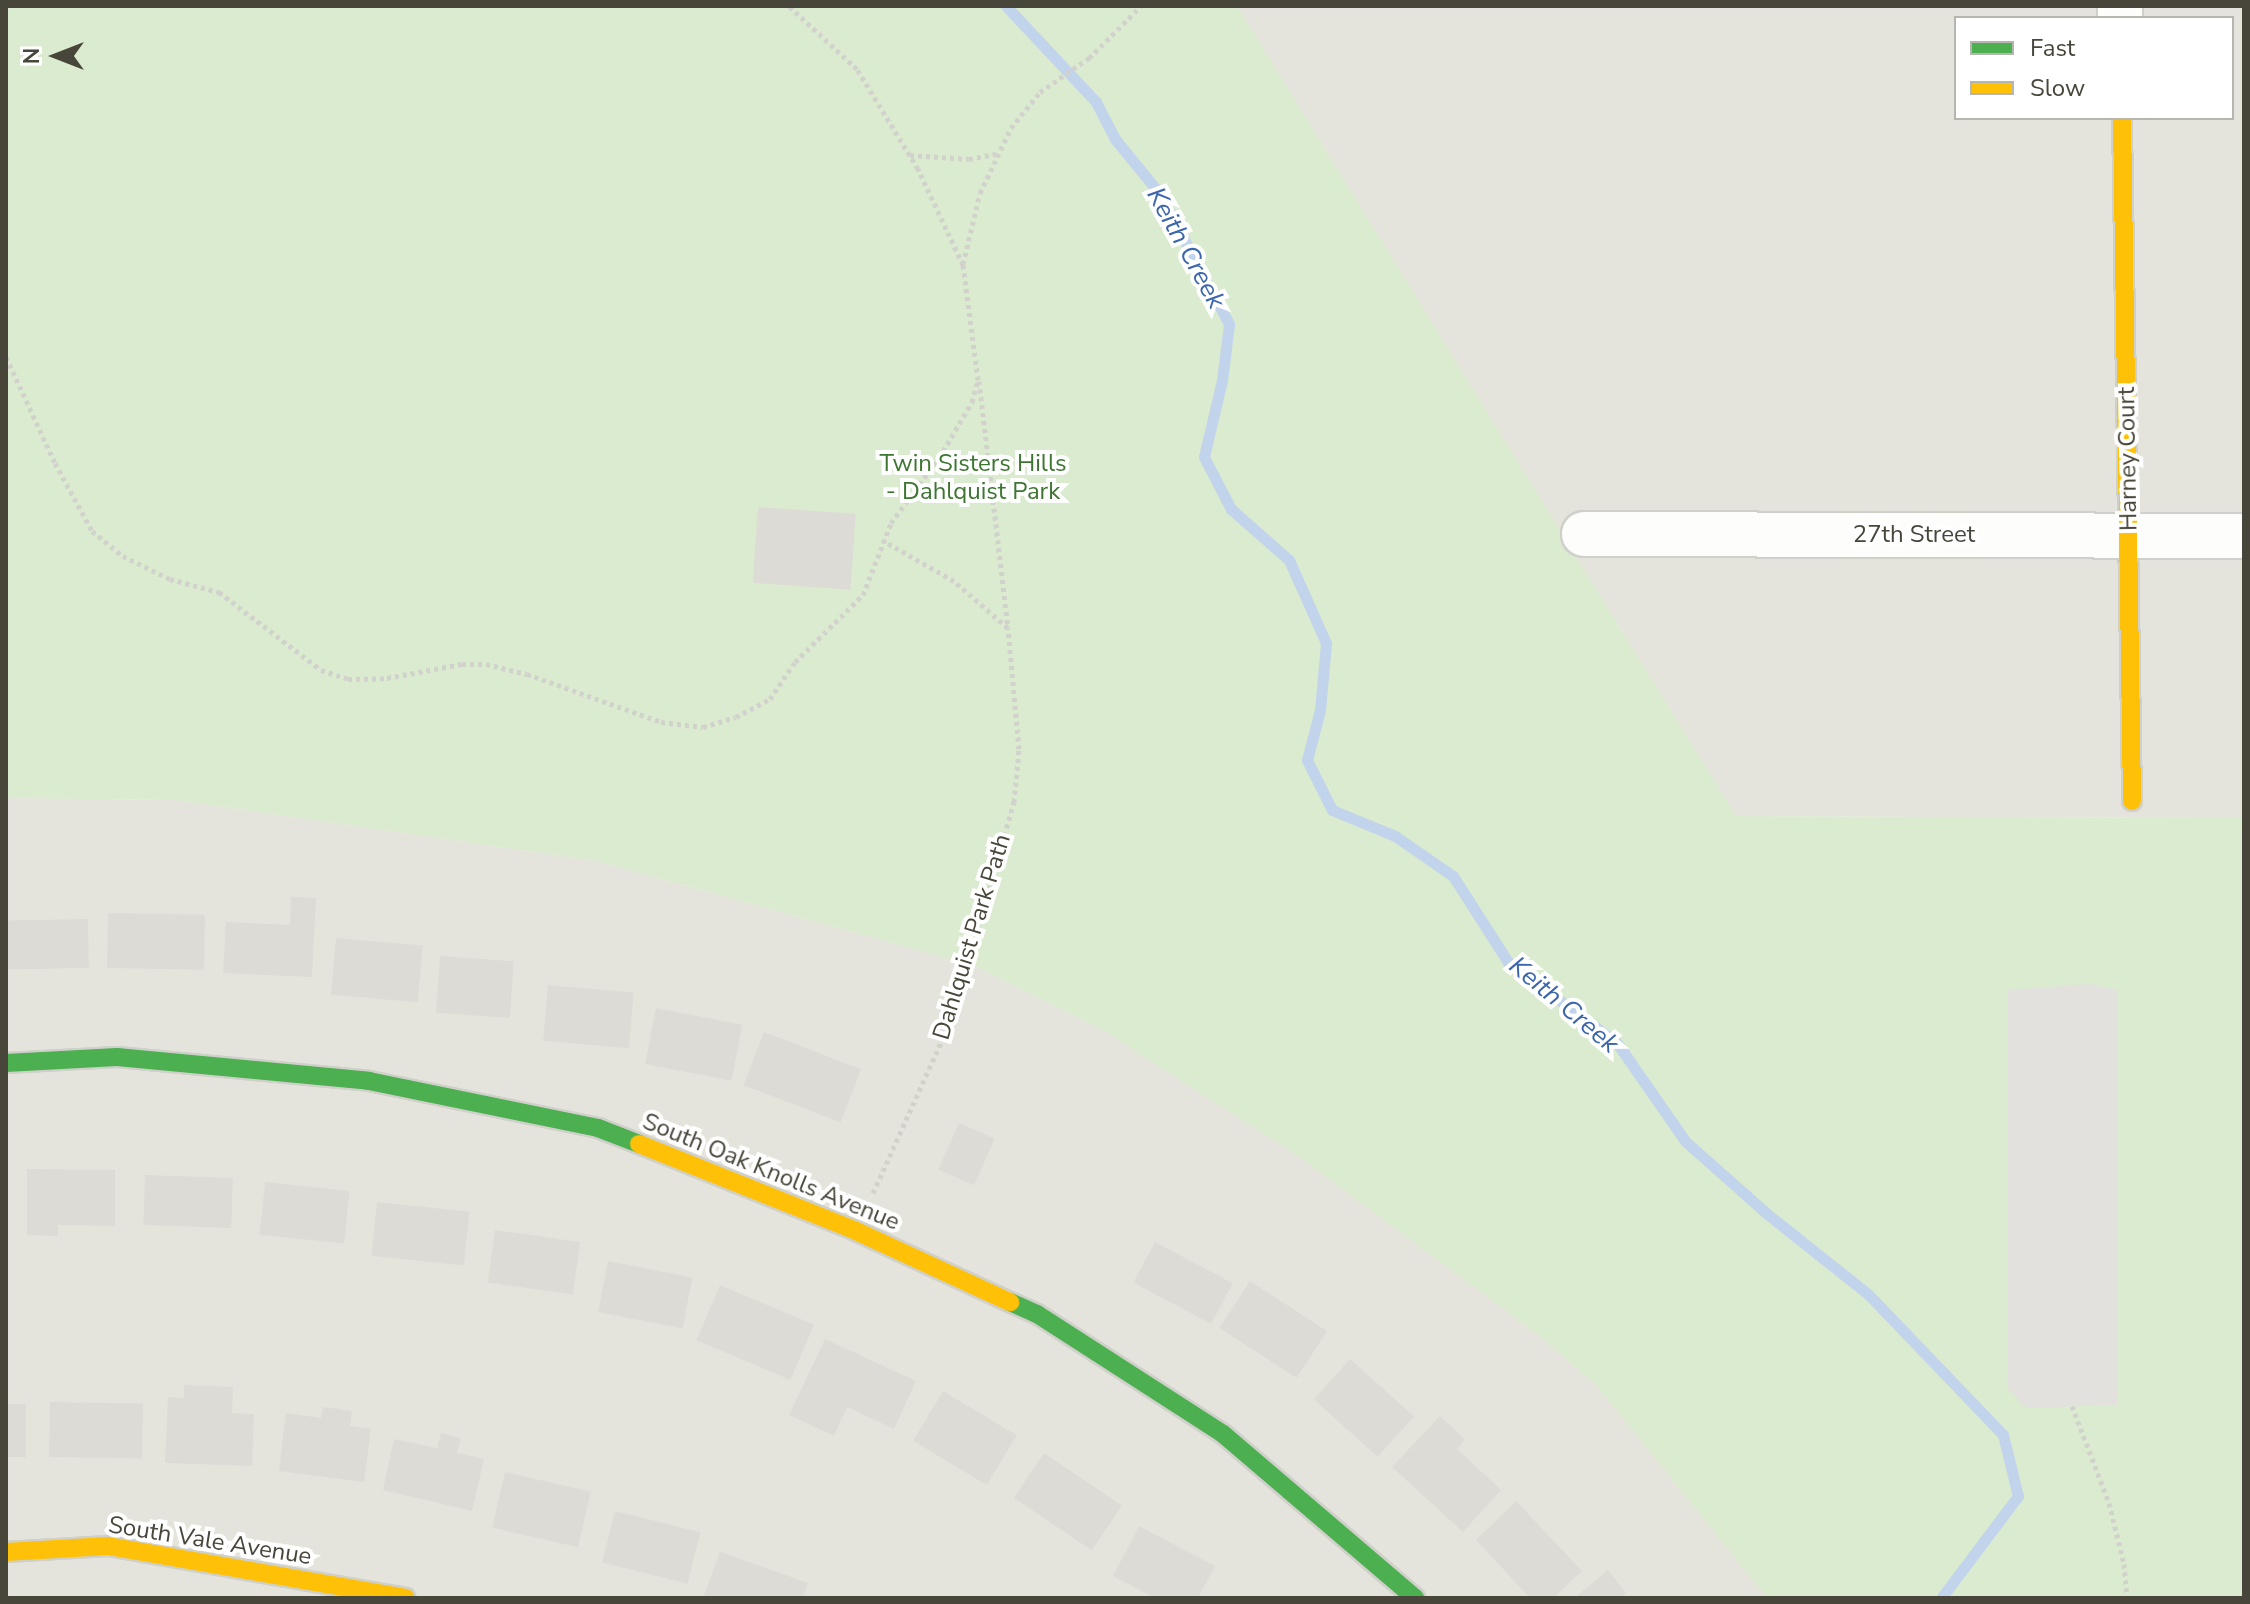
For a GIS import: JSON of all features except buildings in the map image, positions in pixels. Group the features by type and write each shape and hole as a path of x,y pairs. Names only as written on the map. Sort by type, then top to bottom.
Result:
{"street":[{"name":"Harney Court","path":"2122,120 2132,801"},
{"name":"27th Street","path":"1584,534 2244,536"},
{"name":"South Oak Knolls Avenue","path":"6,1063 117,1057 369,1081 598,1128 856,1231 1037,1314 1223,1434 1415,1598"},
{"name":"South Vale Avenue","path":"6,1552 108,1546 405,1598"}],"path":[{"name":"Dahlquist Park Path","path":"789,6 857,69 909,154 963,265 1008,628 1019,749 1014,802 951,1020 856,1231"},
{"name":"Dahlquist Park Path","path":"963,265 980,193 1011,128 1040,92 1089,58 1141,6"},
{"path":"909,154 969,159 999,153"},
{"name":"Dahlquist Park Path","path":"6,357 55,463 92,531 123,556 170,579 219,592 321,670 348,679 486,664 527,674 661,722 703,727 736,717 770,699 795,662 863,595 891,523 939,458 972,402 978,380"},
{"path":"884,541 954,581 1008,628"},
{"path":"2072,1406 2109,1503 2124,1564 2127,1598"}],"shaded area":[{"path":"1237,6 2244,6 2244,818 1736,816"},
{"path":"6,798 175,800 597,861 975,966 1101,1029 1299,1156 1542,1338 1597,1386 1767,1598 6,1598"},
{"path":"2091,984 2117,990 2117,1405 2026,1408 2008,1389 2008,990"}],"green space":[{"name":"Twin Sisters Hills - Dahlquist Park","path":"6,6 1237,6 1736,816 2244,818 2244,1598 1767,1598 1597,1386 1542,1338 1298,1156 1101,1029 975,966 597,861 175,800 6,798"}],"waterway":[{"name":"Keith Creek","path":"1006,6 1096,102 1115,139 1160,194 1229,324 1222,380 1204,457 1231,509 1289,560 1326,643 1320,710 1307,760 1332,810 1395,836 1453,876 1508,962 1617,1043 1685,1141 1766,1213 1868,1294 2003,1435 2018,1496 1941,1598"}],"traffic: fast":[{"path":"6,1063 117,1057 369,1081 598,1128 639,1144"},
{"path":"1010,1302 1037,1314 1223,1434 1415,1598"}],"traffic: slow":[{"path":"2122,120 2132,801"},
{"path":"639,1144 856,1231 1010,1302"},
{"path":"6,1552 108,1546 405,1598"}]}
